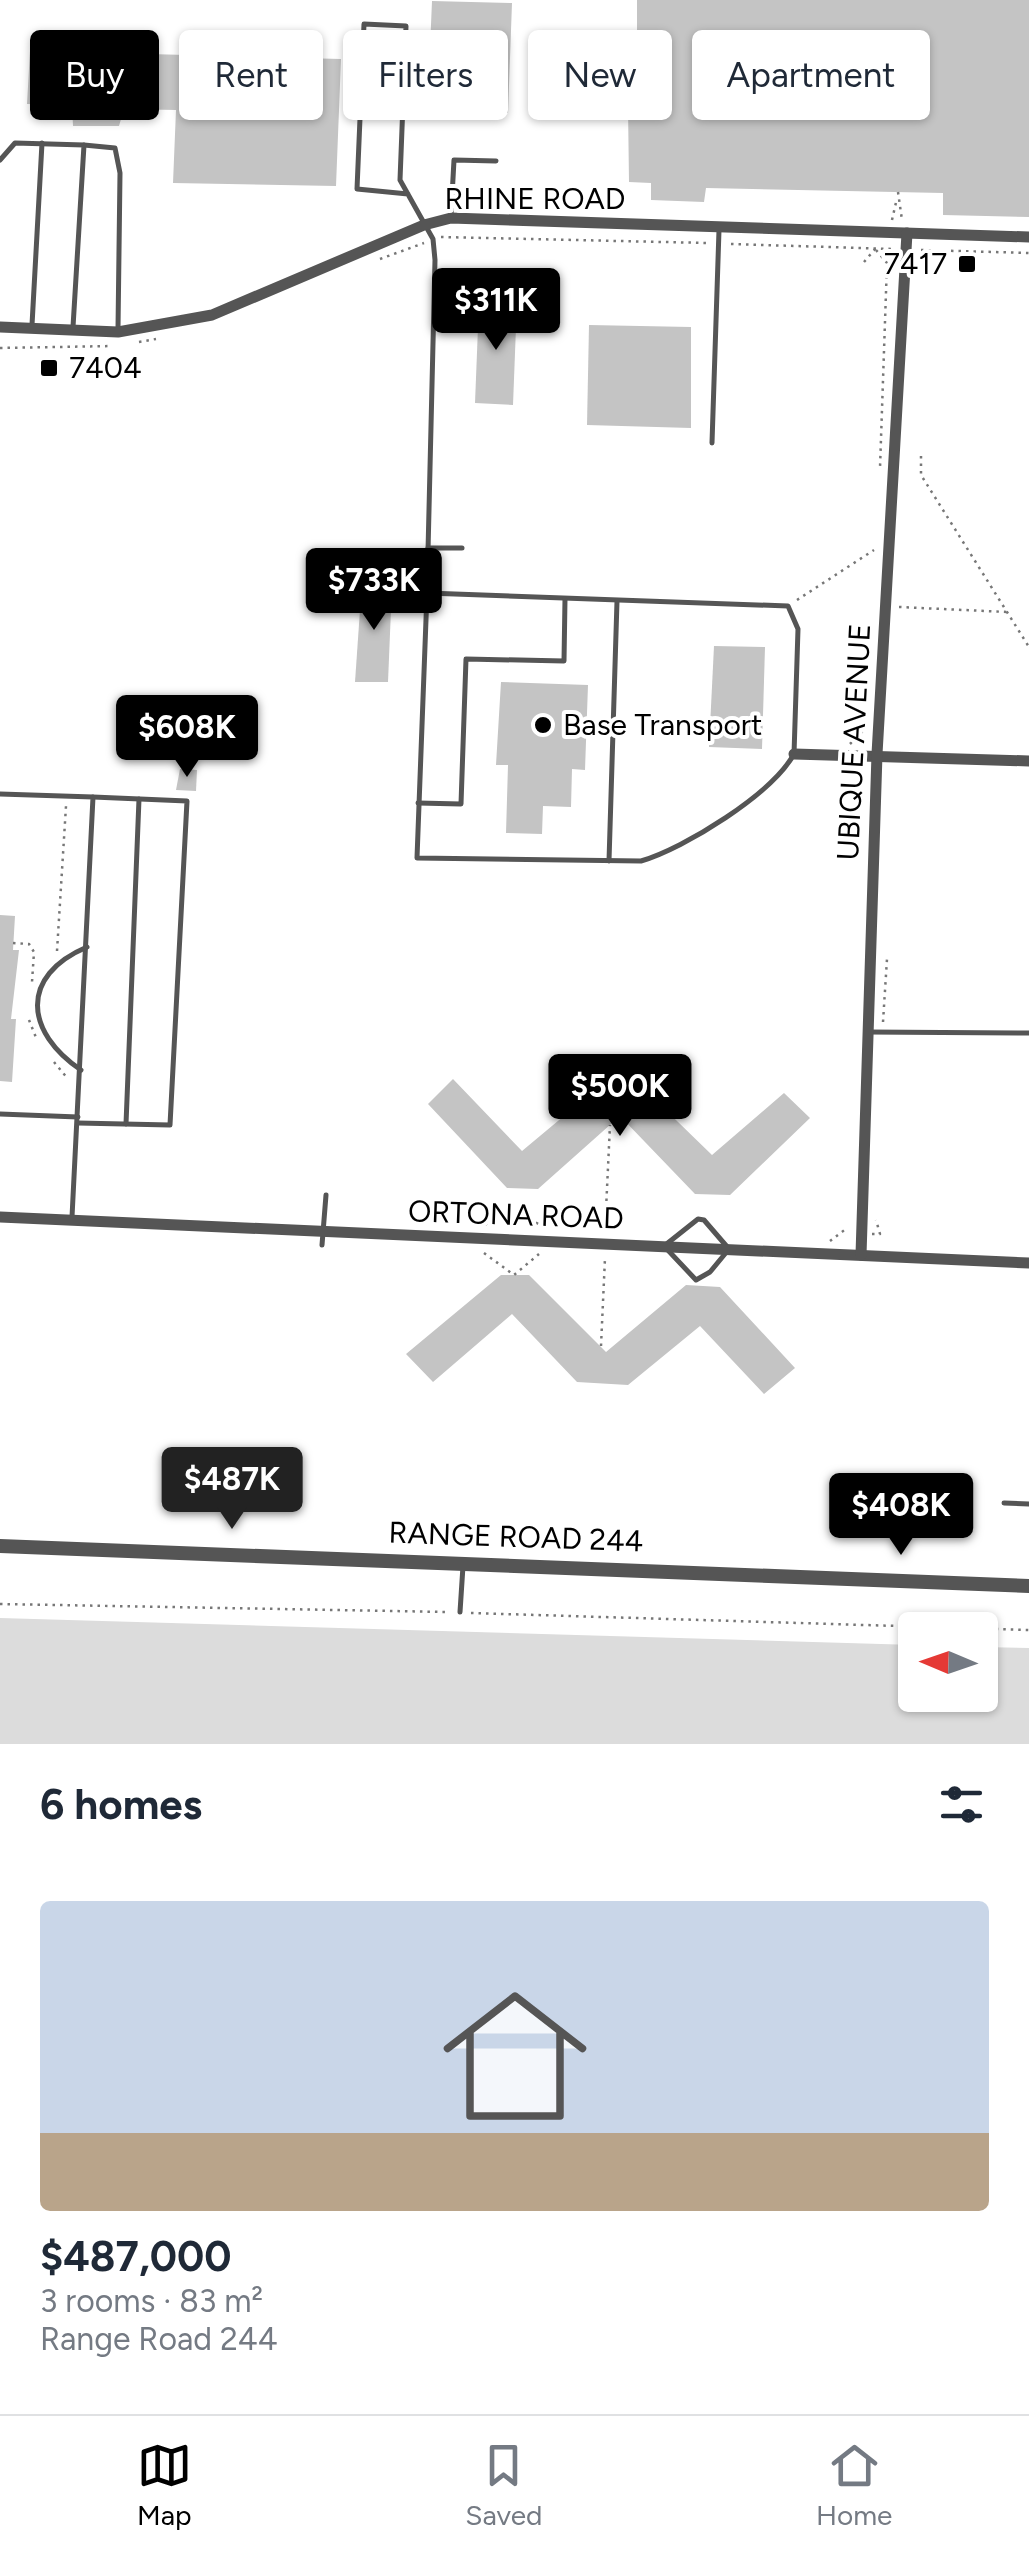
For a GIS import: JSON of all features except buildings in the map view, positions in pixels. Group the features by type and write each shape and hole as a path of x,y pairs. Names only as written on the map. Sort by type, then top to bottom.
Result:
{"street":[{"name":"RHINE ROAD","path":"0,328 73,330 117,338 212,314 424,225 451,218 1029,237"},
{"name":"UBIQUE AVENUE","path":"861,1254 877,754 912,252 907,233"},
{"path":"794,754 1029,760"},
{"name":"ORTONA ROAD","path":"0,1217 1029,1263"},
{"name":"RANGE ROAD 244","path":"0,1546 1029,1586"}],"lane":[{"path":"408,194 356,189 364,24 406,26 400,180 408,194 424,225 433,240 418,858 609,861 641,860 675,851 786,770 794,754 798,629 788,606 427,594"},
{"path":"0,160 15,142 114,148 120,173 117,338"},
{"path":"32,328 42,143"},
{"path":"73,330 84,145"},
{"path":"451,218 454,160 496,160"},
{"path":"712,443 719,227"},
{"path":"428,548 462,548"},
{"path":"418,803 461,804 466,659 564,661 565,599"},
{"path":"609,861 617,601"},
{"path":"0,794 187,801 170,1126 0,1114"},
{"path":"72,1220 93,797"},
{"path":"126,1124 138,799"},
{"path":"81,1070 58,1054 37,1019 38,988 68,955 87,947"},
{"path":"867,1032 1029,1033"},
{"path":"322,1245 326,1195"},
{"path":"698,1219 704,1220 728,1249 710,1272 696,1280 664,1246 698,1219"},
{"path":"1004,1503 1029,1504"},
{"path":"460,1612 463,1563"}],"path":[{"path":"898,192 907,233"},
{"path":"370,262 433,240 462,235 1029,254"},
{"path":"876,248 888,264 880,469"},
{"path":"132,343 166,337"},
{"path":"0,348 117,338"},
{"path":"921,456 921,475 1029,647"},
{"path":"788,606 876,549 874,568"},
{"path":"896,607 1007,612"},
{"path":"850,754 850,741 862,736 867,723"},
{"path":"13,943 29,944 34,952 32,984"},
{"path":"605,1233 610,1125"},
{"path":"823,1242 844,1233 850,1223"},
{"path":"473,1252 490,1253 514,1275 539,1254"},
{"path":"0,1604 460,1612 1029,1630"}],"shaded area":[{"path":"0,1618 898,1644 898,1712 998,1712 998,1647 1029,1648 1029,1744 0,1744"}],"place":[{"name":"7417","path":"967,264"},
{"name":"7404","path":"49,368"},
{"name":"Base Transport","path":"543,725"}]}
